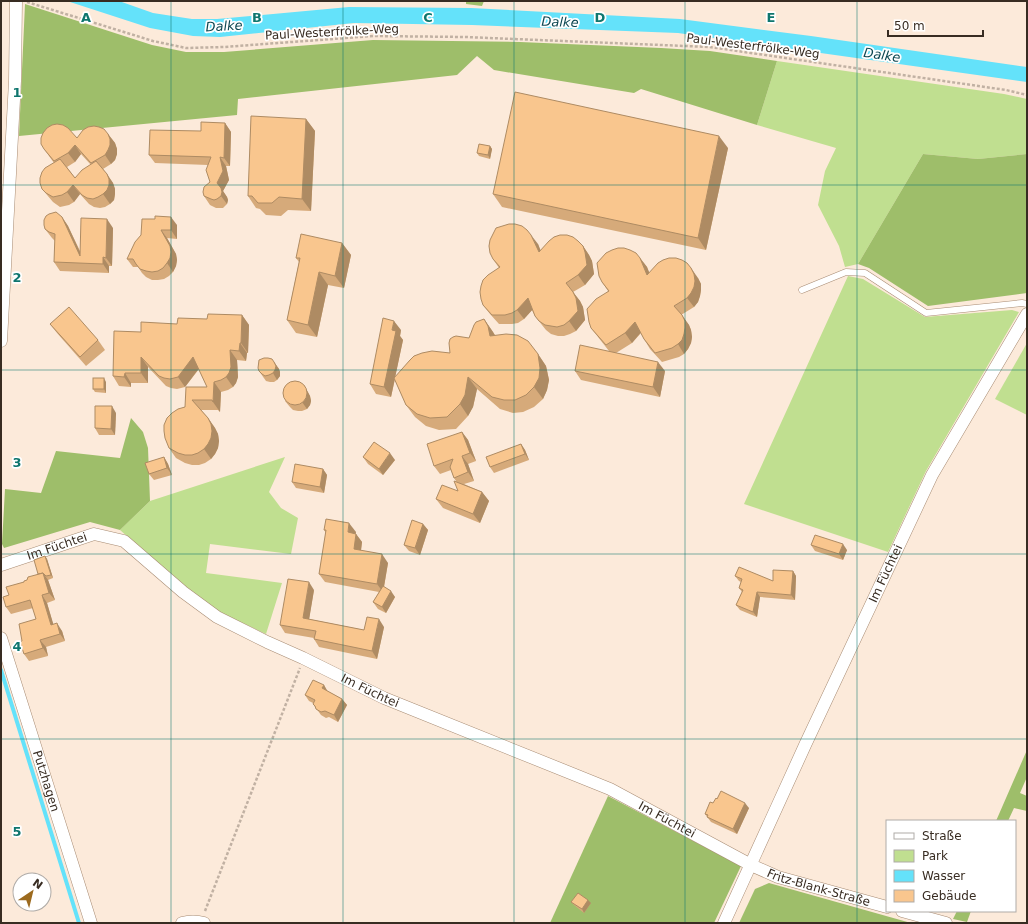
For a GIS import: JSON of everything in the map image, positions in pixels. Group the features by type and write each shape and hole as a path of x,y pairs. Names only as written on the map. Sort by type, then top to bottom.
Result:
{"street":[{"path":"1,341 14,81 16,1"},
{"name":"Im Füchtei","path":"724,923 932,476 1027,314"},
{"name":"Im Füchtei","path":"1,566 94,534 124,541 183,592 217,617 384,698 610,789 751,865"},
{"name":"Putzhagen","path":"1,638 92,923"},
{"name":"Fritz-Blank-Straße","path":"751,865 778,877 886,907"},
{"path":"906,912 946,923"},
{"path":"182,923 188,921 203,922"}],"lane":[{"path":"802,290 846,272 865,273 926,313 1022,303 1027,304"}],"path":[{"name":"Paul-Westerfrölke-Weg","path":"25,1 153,41 186,48 224,47 373,36 465,37 703,47 998,89 1027,96"},
{"path":"203,922 304,658"}],"green space":[{"path":"466,1 484,1 482,6 466,4"},
{"path":"25,4 152,45 186,52 224,52 373,40 520,42 710,51 777,61 757,125 641,89 634,93 494,70 477,56 457,75 238,99 237,115 19,136"},
{"path":"777,61 1004,94 1027,99 1027,154 978,159 923,154 858,264 845,267 839,246 818,205 825,171 836,148 757,125"},
{"path":"923,154 978,159 1027,154 1027,293 928,306 869,268 858,264"},
{"path":"848,276 863,279 925,317 1012,310 1019,312 926,471 888,552 744,504"},
{"path":"1027,343 1027,415 995,399"},
{"path":"131,418 143,432 148,448 150,501 120,530 90,522 4,548 2,544 5,489 41,493 56,451 120,458"},
{"path":"285,457 269,492 281,508 298,518 291,554 210,544 206,573 282,583 266,634 219,612 186,588 120,530 150,501"},
{"path":"1027,750 1027,777 1020,793 1027,796 1027,811 1014,808 1008,820 996,820"},
{"path":"608,796 741,866 714,923 550,923"},
{"path":"769,883 911,923 739,923 755,889"},
{"path":"956,912 971,912 967,922 953,919"}],"water":[{"name":"Dalke","path":"67,1 119,1 153,13 192,19 217,19 349,7 471,8 680,19 1027,67 1027,82 678,33 472,25 354,23 220,37 193,36 150,28"}],"building":[{"path":"515,92 719,136 698,238 493,194"},
{"path":"251,116 306,119 302,199 279,197 272,203 258,203 252,196 248,196"},
{"path":"201,122 225,123 224,158 220,157 223,171 217,183 222,192 221,196 214,200 204,196 203,192 204,187 210,182 206,170 211,157 149,155 150,130 201,131"},
{"path":"57,124 68,128 77,138 83,130 88,127 94,126 104,129 110,139 108,150 105,155 91,163 75,145 68,153 54,161 41,144 41,138 47,128"},
{"path":"479,144 490,146 488,155 477,153"},
{"path":"60,159 75,178 82,170 96,161 107,174 109,179 107,190 103,194 93,199 82,195 73,185 62,195 53,197 46,193 42,189 40,183 42,172 45,168"},
{"path":"56,212 62,217 80,256 81,218 107,219 106,258 103,257 103,264 54,262 55,234 45,229 44,220 49,214"},
{"path":"155,216 171,217 171,230 161,230 170,246 171,252 170,258 163,268 152,272 140,269 133,259 127,259 135,242 141,235 142,219 155,219"},
{"path":"509,224 522,226 527,230 539,252 549,241 560,235 573,237 583,246 587,265 578,275 566,283 576,298 578,311 564,325 557,327 545,325 539,321 535,316 528,298 517,310 505,315 492,315 483,305 480,292 483,280 500,267 490,253 490,240 496,228"},
{"path":"301,234 342,243 335,276 319,272 308,325 287,320 300,258 296,258"},
{"path":"618,248 624,248 636,253 640,258 647,275 658,263 669,258 682,260 691,268 694,274 694,287 687,298 674,306 685,321 684,334 682,340 672,348 655,353 644,339 635,322 625,333 606,345 591,328 587,309 596,299 609,291 599,276 597,263 606,253"},
{"path":"69,307 98,340 80,357 50,324"},
{"path":"208,314 242,315 241,343 239,351 230,350 231,367 229,373 221,380 214,382 213,402 212,400 192,400 208,418 212,431 211,438 204,449 192,455 185,455 169,448 165,438 164,425 167,418 172,413 185,407 186,387 207,387 193,357 178,377 170,379 159,376 141,357 141,373 125,373 124,377 113,376 114,331 141,332 141,322 177,324 178,318 207,319"},
{"path":"383,318 394,321 392,330 396,331 384,387 370,384"},
{"path":"484,319 488,326 490,336 506,334 517,335 528,341 538,354 540,368 539,378 534,387 526,395 515,400 504,400 492,397 468,377 465,395 460,404 447,417 430,418 417,414 406,405 394,378 414,356 432,351 450,353 450,339 456,336 469,338 476,322"},
{"path":"580,345 658,362 653,387 575,371"},
{"path":"264,358 272,359 276,366 273,373 265,376 259,371 258,368 259,360"},
{"path":"93,378 104,378 104,389 93,389"},
{"path":"295,381 300,382 306,388 306,398 300,404 295,405 290,404 284,398 283,393 284,388 290,382"},
{"path":"95,406 112,406 111,429 95,428"},
{"path":"462,432 470,453 462,456 468,472 454,478 450,467 453,459 434,466 427,444"},
{"path":"374,442 390,453 379,469 363,457"},
{"path":"521,444 525,454 490,467 486,457"},
{"path":"164,457 167,468 149,474 145,463"},
{"path":"295,464 323,469 320,487 292,482"},
{"path":"454,481 482,492 473,514 436,499 442,485 458,491"},
{"path":"326,519 349,523 348,532 356,534 354,549 382,554 377,584 319,574 326,530 324,530"},
{"path":"412,520 423,524 415,548 404,545"},
{"path":"815,535 843,544 839,554 811,545"},
{"path":"45,556 51,575 46,576 43,573 38,574 34,560"},
{"path":"739,567 773,581 773,570 793,571 791,595 757,592 753,612 736,605 743,590 739,588 742,579 735,576"},
{"path":"43,573 49,593 42,595 51,625 57,623 60,634 40,640 43,648 24,654 20,642 22,641 19,624 36,619 30,600 6,607 3,597 9,595 6,587 24,582 28,577"},
{"path":"288,579 309,582 303,618 364,630 367,617 379,619 372,651 314,639 316,631 280,625"},
{"path":"383,586 391,591 382,607 373,602"},
{"path":"313,680 324,685 322,688 342,699 334,715 325,711 321,712 316,709 313,704 315,700 305,695"},
{"path":"721,791 745,803 733,829 707,817 708,815 705,814 710,802 713,803 716,798 717,799"},
{"path":"578,893 588,900 582,909 571,902"}],"waterway":[{"path":"1,670 79,923"}]}
